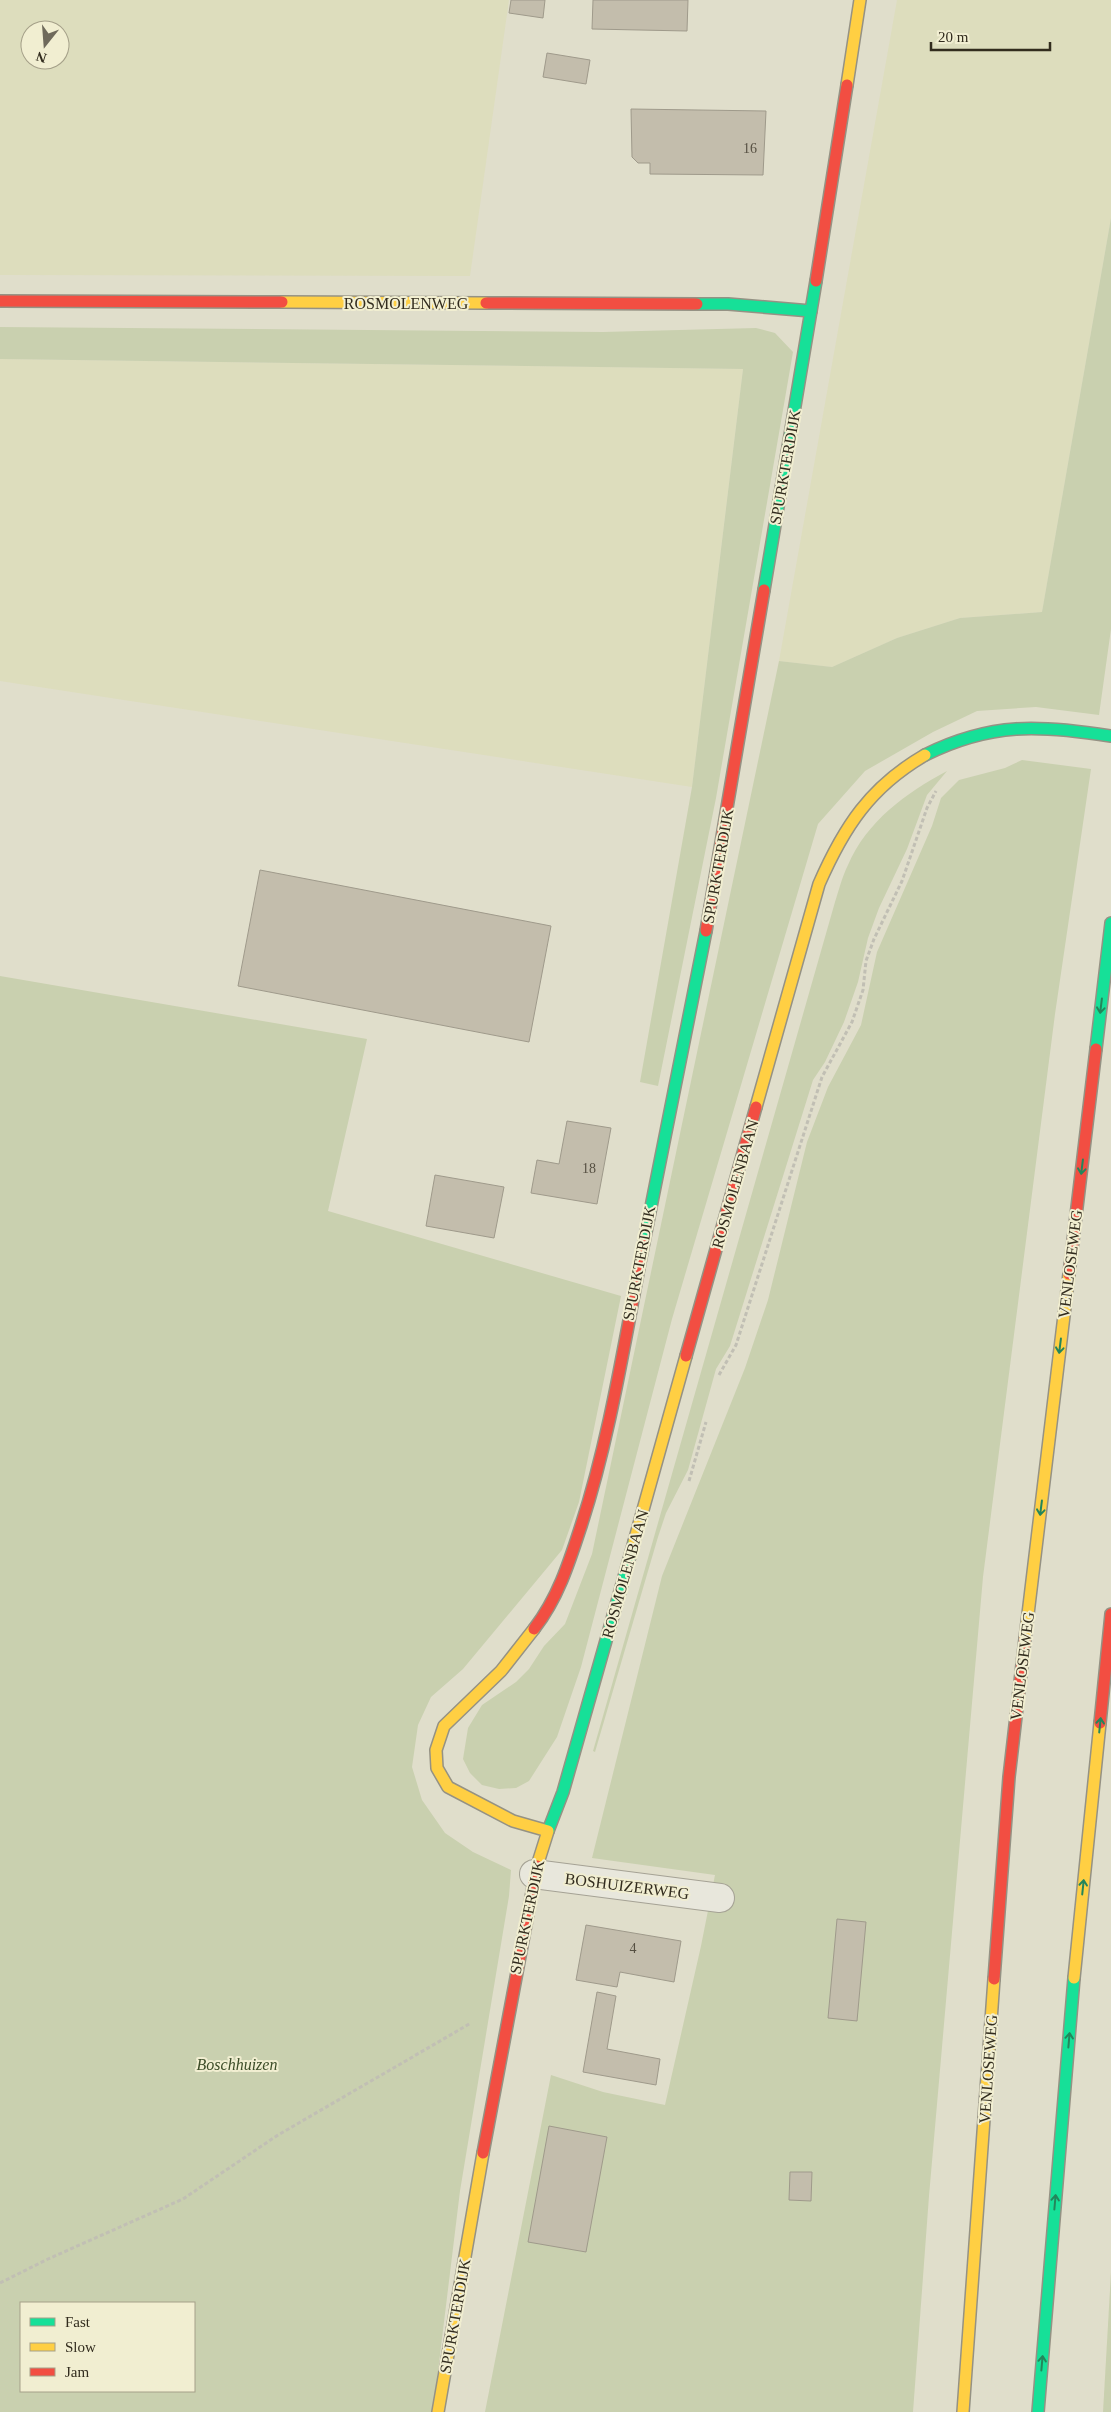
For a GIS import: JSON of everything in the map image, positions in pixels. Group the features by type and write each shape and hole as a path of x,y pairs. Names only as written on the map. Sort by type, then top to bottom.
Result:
{"main road":[{"name":"SPURKTERDIJK","path":"438,2412 508,2011 534,1874 548,1831 513,1820 448,1787 437,1768 436,1750 444,1726 501,1671 548,1611 567,1569 597,1476 714,895 811,311 860,0"},
{"name":"ROSMOLENWEG","path":"0,301 728,304 811,311"},
{"name":"ROSMOLENBAAN","path":"548,1831 566,1783 819,884 835,847 852,819 874,793 893,776 925,755 968,736 1014,728 1065,730 1111,736"},
{"name":"VENLOSEWEG","path":"963,2412 1009,1777 1111,923"},
{"path":"1038,2412 1078,1935 1111,1614"}],"street":[{"name":"BOSHUIZERWEG","path":"534,1874 720,1898"}],"path":[{"path":"716,1379 736,1345 822,1077 852,1022 863,990 866,961 874,939 909,866 927,808 935,792 940,787"},
{"path":"686,1486 690,1479 706,1420"},
{"path":"0,2283 48,2259 183,2199 278,2135 467,2024 508,2011"}],"green space":[{"path":"0,0 509,0 470,276 0,275"},
{"path":"897,0 1111,0 1111,218 1042,612 960,618 897,638 832,667 779,661"},
{"path":"1111,218 1111,629 1099,715 1036,707 977,711 933,732 865,771 818,824 672,1319 581,1667 557,1737 529,1781 516,1788 499,1789 482,1785 470,1773 463,1759 468,1728 482,1705 516,1682 529,1669 544,1646 565,1624 592,1554 779,661 832,667 897,638 960,618 1042,612"},
{"path":"0,327 603,332 756,328 775,333 793,352 716,798 658,1086 640,1082 692,787 743,369 0,359"},
{"path":"0,359 743,369 692,787 0,681"},
{"path":"1022,760 1091,769 1055,1014 983,1577 929,2196 913,2412 485,2412 551,2075 603,2092 665,2105 701,1946 715,1875 592,1858 662,1576 745,1368 768,1300 807,1142 828,1087 861,1025 877,952 932,826 941,798 959,780 1005,768"},
{"path":"947,771 927,795 907,849 879,908 868,938 858,982 844,1022 825,1062 813,1080 730,1346 716,1369 688,1470 666,1513 658,1537 595,1752 593,1751 842,879 856,849 877,822 903,799"},
{"name":"Boschhuizen","path":"0,976 367,1039 328,1211 621,1296 579,1502 562,1550 463,1669 431,1697 418,1725 412,1767 422,1800 445,1833 473,1852 511,1870 509,1896 460,2191 433,2412 0,2412"},
{"path":"1111,2272 1111,2412 1103,2412"}],"building":[{"path":"511,0 545,0 543,18 509,13"},
{"path":"593,0 688,0 687,31 592,29"},
{"path":"547,53 590,60 586,84 543,77"},
{"path":"631,109 766,111 763,175 650,174 650,163 638,163 632,157"},
{"path":"260,870 551,926 529,1042 238,986"},
{"path":"567,1121 611,1128 597,1204 531,1193 537,1160 559,1164"},
{"path":"435,1175 504,1187 494,1238 426,1226"},
{"path":"837,1919 866,1922 857,2021 828,2018"},
{"path":"586,1925 681,1941 674,1982 620,1972 617,1987 576,1980"},
{"path":"597,1992 616,1996 607,2049 660,2059 656,2085 583,2072"},
{"path":"549,2126 607,2137 586,2252 528,2242"},
{"path":"790,2172 812,2172 811,2201 789,2200"}],"traffic: fast":[{"path":"764,590 816,281"},
{"path":"697,304 728,304 811,311"},
{"path":"925,755 949,744 972,737 1016,729 1038,728 1111,736"},
{"path":"1096,1049 1111,923"},
{"path":"644,1242 706,931"},
{"path":"548,1831 563,1792 634,1542"},
{"path":"1038,2412 1074,1978"}],"traffic: slow":[{"path":"847,85 860,0"},
{"path":"282,302 486,303"},
{"path":"756,1107 819,884 828,863 849,827 874,795 906,767 925,755"},
{"path":"1025,1639 1069,1274"},
{"path":"634,1542 686,1356"},
{"path":"534,1629 501,1671 444,1726 436,1750 437,1768 448,1787 513,1821 548,1831 537,1866"},
{"path":"1074,1978 1100,1723"},
{"path":"963,2412 994,1979"},
{"path":"438,2412 483,2153"}],"traffic: jam":[{"path":"816,281 847,85"},
{"path":"0,301 282,302"},
{"path":"486,303 697,304"},
{"path":"706,931 764,590"},
{"path":"1069,1274 1096,1049"},
{"path":"686,1356 756,1107"},
{"path":"534,1629 550,1605 562,1580 592,1491 617,1385 644,1242"},
{"path":"1100,1723 1111,1614"},
{"path":"994,1979 1009,1777 1025,1639"},
{"path":"483,2153 537,1866"}]}
